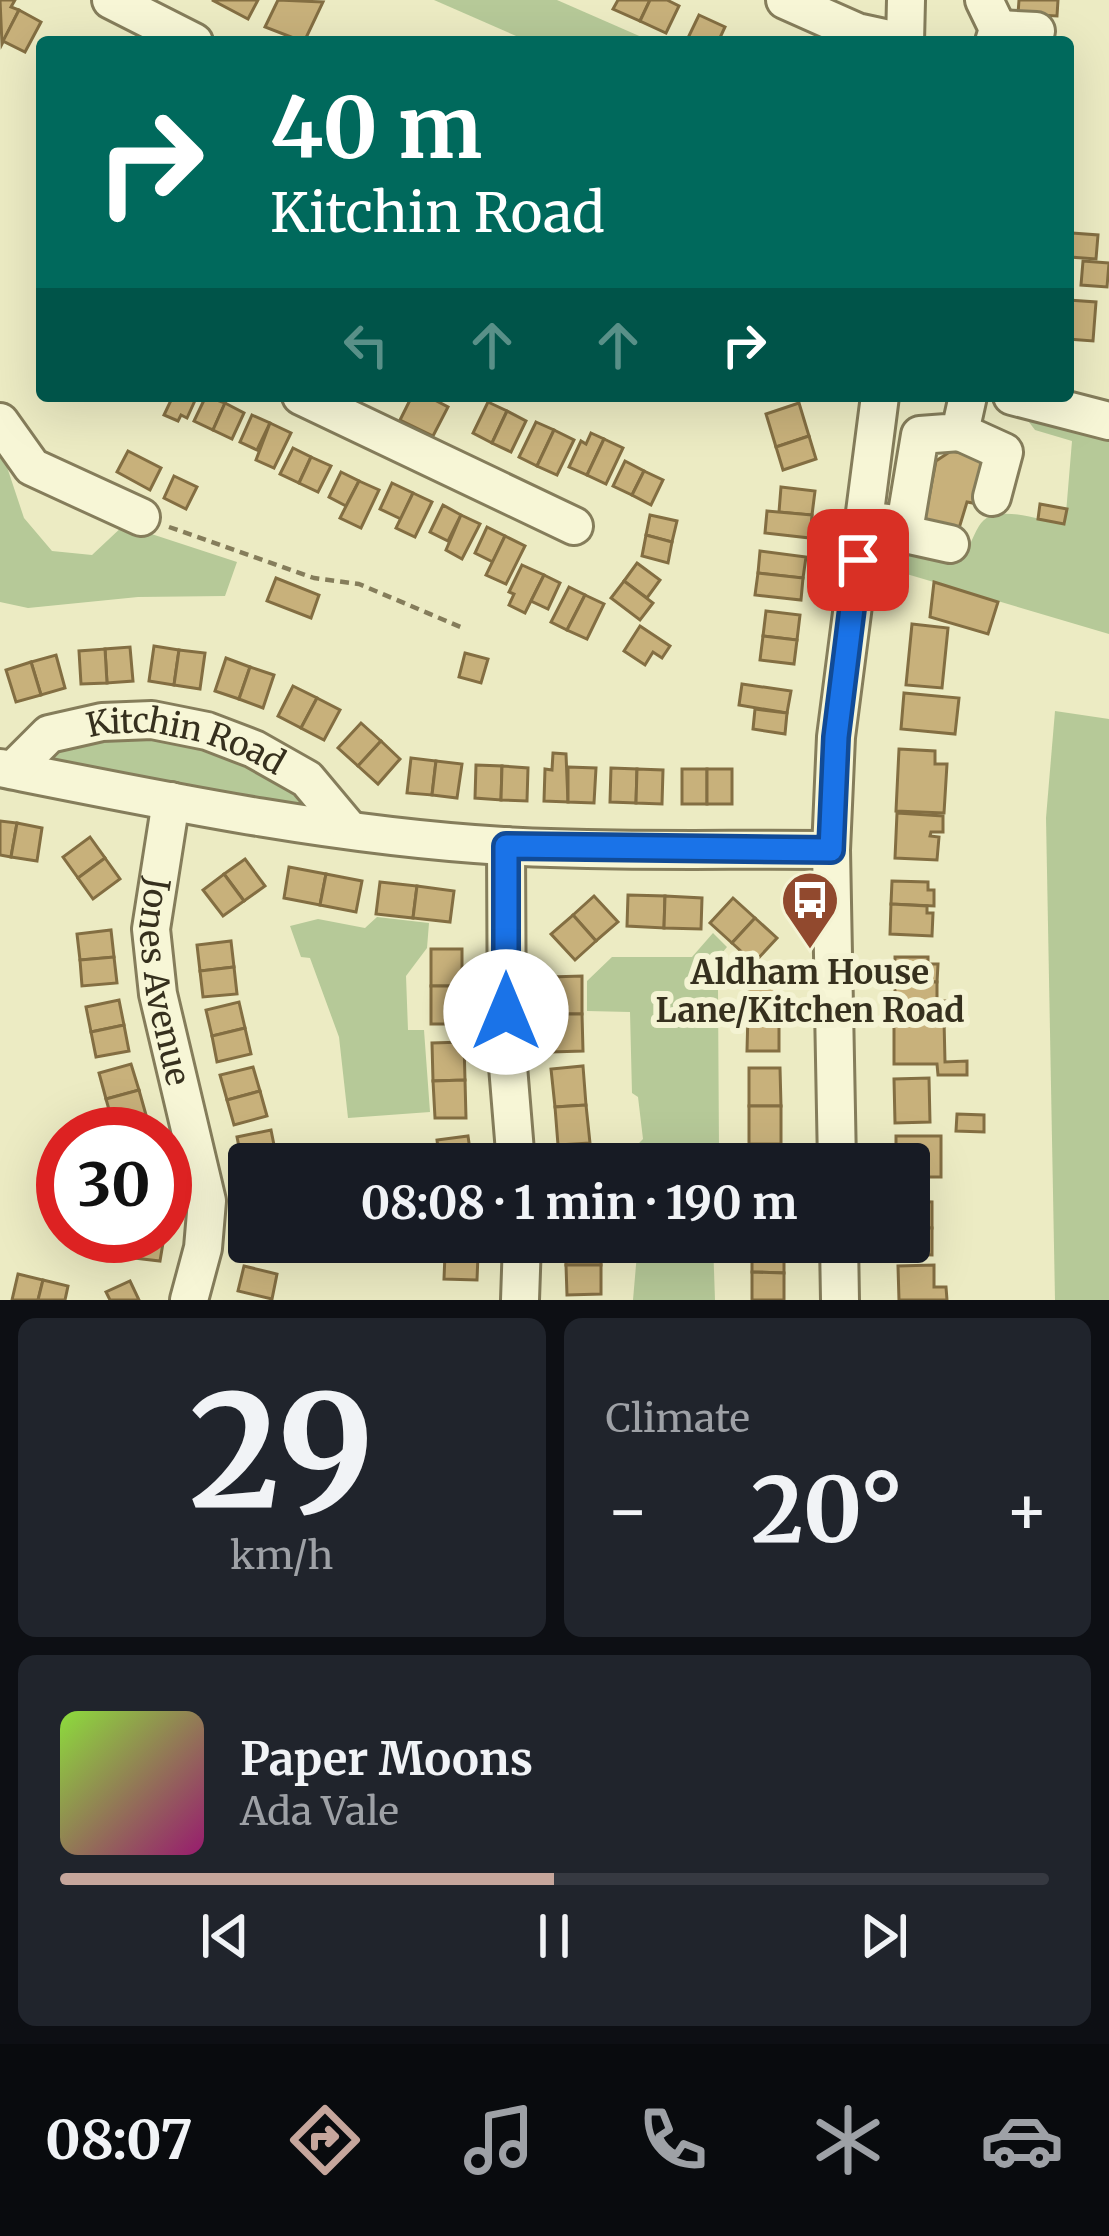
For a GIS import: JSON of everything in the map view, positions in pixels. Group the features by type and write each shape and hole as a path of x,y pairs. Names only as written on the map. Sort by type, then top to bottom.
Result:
{"street":[{"path":"111,0 182,36"},
{"path":"785,0 876,36"},
{"path":"904,36 906,0"},
{"path":"992,24 1036,31"},
{"path":"330,402 362,409 574,526"},
{"path":"837,1143 831,850 836,737 879,402"},
{"path":"960,432 967,402"},
{"path":"1034,402 1109,422"},
{"path":"0,422 32,467 141,517"},
{"path":"905,525 920,435 960,432 1004,452 992,496"},
{"path":"864,520 905,525 914,536 950,544"},
{"name":"Kitchin Road","path":"7,769 49,734 102,722 152,720 207,731 272,759 307,779 348,828"},
{"name":"Kitchin Road","path":"7,769 171,801 506,846 831,850"},
{"name":"Jones Avenue","path":"171,801 151,929 158,994 207,1201 189,1300"},
{"path":"506,846 506,1054 514,1143"},
{"path":"520,1300 521,1263"},
{"path":"839,1263 840,1300"}],"path":[{"path":"141,517 314,578 359,584 464,628"}],"green space":[{"path":"434,0 557,0 639,36 516,36"},
{"path":"1026,418 1109,437 1109,634 883,567 887,541 957,560 979,526 995,515 1065,525 1072,441 1035,430"},
{"path":"0,446 24,518 52,551 92,555 124,525 237,562 225,596 138,597 28,608 0,602"},
{"path":"1055,711 1109,719 1109,1300 1055,1300 1046,818"},
{"path":"107,733 205,743 305,797 300,805 289,807 56,768 46,756 54,744"},
{"path":"377,917 429,923 427,948 406,976 408,1030 424,1030 430,1112 348,1118 339,1037 310,958 301,957 290,926 318,919 365,928"},
{"path":"713,933 727,947 706,972 718,989 719,1143 639,1143 643,1139 638,1097 632,1093 630,1012 587,1011 587,981 612,957 692,957"},
{"path":"636,1263 714,1263 715,1300 633,1300"}],"building":[{"path":"0,0 15,0 11,7 19,10 2,44"},
{"path":"212,0 258,0 248,19"},
{"path":"278,0 323,2 307,36 288,36 265,27"},
{"path":"618,0 650,0 640,21 613,9"},
{"path":"650,0 679,6 666,33 640,21"},
{"path":"1019,0 1058,0 1057,16 1018,14"},
{"path":"19,10 41,22 25,52 3,41"},
{"path":"699,15 725,27 721,36 689,36"},
{"path":"1074,233 1098,235 1096,259 1074,257"},
{"path":"1083,261 1109,263 1107,287 1081,285"},
{"path":"1074,300 1096,302 1093,341 1074,339"},
{"path":"170,402 194,402 187,418 181,415 178,421 164,415"},
{"path":"203,402 225,403 213,430 194,421"},
{"path":"409,402 438,402 448,407 433,436 400,420"},
{"path":"488,402 507,411 492,443 473,433"},
{"path":"225,403 244,413 232,439 213,430"},
{"path":"799,403 809,436 776,447 766,414"},
{"path":"507,411 526,421 511,452 492,443"},
{"path":"252,415 270,423 257,450 240,442"},
{"path":"536,422 554,430 537,466 519,457"},
{"path":"270,423 291,433 274,468 256,460"},
{"path":"554,430 574,440 557,475 537,466"},
{"path":"591,433 604,439 587,475 569,467 581,441 586,444"},
{"path":"809,436 816,459 783,470 776,447"},
{"path":"604,439 623,448 606,484 587,475"},
{"path":"293,448 311,457 299,483 280,474"},
{"path":"128,451 161,468 150,490 117,472"},
{"path":"951,451 987,458 978,504 967,502 957,535 923,528 936,461"},
{"path":"311,457 331,466 318,492 299,483"},
{"path":"625,461 644,471 632,495 613,486"},
{"path":"644,471 663,480 651,505 632,495"},
{"path":"341,472 359,481 346,506 329,497"},
{"path":"174,476 197,487 186,509 164,498"},
{"path":"359,481 379,490 361,528 340,518"},
{"path":"392,483 413,493 401,519 380,509"},
{"path":"781,487 815,491 812,515 779,512"},
{"path":"413,493 432,502 415,537 396,528"},
{"path":"1040,504 1067,509 1064,524 1038,519"},
{"path":"443,505 461,515 448,541 430,532"},
{"path":"767,511 812,515 810,538 765,533"},
{"path":"461,515 480,524 462,559 446,550"},
{"path":"650,515 677,521 672,542 646,535"},
{"path":"487,527 505,536 493,562 475,553"},
{"path":"646,535 672,542 668,563 642,556"},
{"path":"505,536 525,546 506,584 486,575"},
{"path":"760,551 806,557 803,578 758,573"},
{"path":"637,563 660,580 647,598 624,581"},
{"path":"522,565 544,575 525,613 509,605 514,594 509,592"},
{"path":"758,573 803,578 801,600 755,595"},
{"path":"544,575 560,583 548,609 531,601"},
{"path":"276,578 319,595 311,618 267,601"},
{"path":"624,581 653,603 640,620 611,598"},
{"path":"934,582 998,602 988,634 930,617"},
{"path":"569,587 585,595 567,630 551,622"},
{"path":"585,595 604,604 587,639 567,630"},
{"path":"766,611 800,615 797,640 763,636"},
{"path":"912,624 948,628 942,688 906,685"},
{"path":"640,626 670,646 662,658 653,652 645,665 624,651"},
{"path":"763,636 797,640 794,664 760,660"},
{"path":"154,646 179,650 174,685 149,681"},
{"path":"130,647 133,681 107,683 105,649"},
{"path":"105,649 107,683 81,684 79,651"},
{"path":"179,650 205,653 200,689 174,685"},
{"path":"465,653 488,659 481,683 459,677"},
{"path":"56,655 65,688 41,695 31,662"},
{"path":"226,658 250,667 239,699 215,691"},
{"path":"31,662 41,695 16,702 6,670"},
{"path":"250,667 274,675 263,708 239,699"},
{"path":"742,684 791,691 787,713 739,705"},
{"path":"293,686 317,698 301,728 278,716"},
{"path":"904,693 959,698 955,734 901,729"},
{"path":"317,698 340,710 324,740 301,728"},
{"path":"755,709 787,713 785,734 753,729"},
{"path":"361,723 381,741 358,766 338,748"},
{"path":"381,741 400,759 378,784 358,766"},
{"path":"899,749 935,751 935,764 947,764 944,813 896,811"},
{"path":"553,753 566,754 568,802 544,801 545,769 552,770"},
{"path":"411,758 436,761 432,795 407,793"},
{"path":"436,761 462,764 457,798 432,795"},
{"path":"476,765 502,766 501,800 475,798"},
{"path":"502,766 528,768 527,801 501,800"},
{"path":"568,767 596,768 594,803 568,802"},
{"path":"611,768 637,769 636,803 610,802"},
{"path":"637,769 663,770 662,804 636,803"},
{"path":"682,769 707,769 707,804 682,804"},
{"path":"707,769 732,769 732,804 707,804"},
{"path":"897,813 943,816 943,832 930,836 939,837 937,860 895,858"},
{"path":"0,821 17,823 11,857 0,855"},
{"path":"17,823 42,828 37,861 11,857"},
{"path":"90,837 105,858 78,878 63,857"},
{"path":"105,858 120,879 93,899 78,878"},
{"path":"245,859 265,886 244,901 224,874"},
{"path":"289,867 326,874 320,905 284,898"},
{"path":"224,874 244,901 223,916 203,890"},
{"path":"326,874 362,881 356,912 320,905"},
{"path":"892,881 928,882 928,890 934,890 934,906 891,904"},
{"path":"380,882 417,886 413,918 376,914"},
{"path":"417,886 454,891 450,922 413,918"},
{"path":"628,895 665,896 664,928 627,926"},
{"path":"594,896 618,922 596,941 573,915"},
{"path":"665,896 702,898 701,929 664,928"},
{"path":"733,898 755,918 732,943 710,923"},
{"path":"891,904 927,906 927,913 933,913 932,936 890,934"},
{"path":"573,915 596,941 575,960 551,934"},
{"path":"755,918 777,938 754,963 732,943"},
{"path":"111,930 114,957 80,960 77,934"},
{"path":"231,941 234,967 200,971 197,945"},
{"path":"431,949 462,949 462,986 431,986"},
{"path":"114,957 117,983 82,986 80,960"},
{"path":"895,957 928,957 928,964 938,964 937,982 895,982"},
{"path":"234,967 237,994 203,997 200,971"},
{"path":"582,976 582,1014 550,1014 550,977"},
{"path":"748,976 779,976 779,1014 748,1013"},
{"path":"895,982 937,982 937,1001 950,1001 950,1018 925,1018 925,1010 895,1010"},
{"path":"431,986 462,986 462,1024 431,1024"},
{"path":"119,1000 124,1025 91,1032 86,1007"},
{"path":"239,1002 245,1028 212,1036 206,1010"},
{"path":"748,1013 779,1014 779,1051 747,1051"},
{"path":"550,1014 582,1014 583,1051 551,1052"},
{"path":"944,1020 945,1062 967,1061 967,1075 938,1075 937,1064 894,1064 894,1021"},
{"path":"124,1025 129,1051 96,1057 91,1032"},
{"path":"245,1028 251,1054 217,1062 212,1036"},
{"path":"464,1042 465,1080 433,1081 432,1043"},
{"path":"131,1064 139,1090 106,1099 99,1073"},
{"path":"583,1066 586,1105 555,1107 551,1069"},
{"path":"253,1067 260,1091 227,1100 220,1075"},
{"path":"749,1068 780,1068 781,1106 749,1106"},
{"path":"929,1078 930,1122 895,1123 894,1079"},
{"path":"465,1080 466,1118 435,1118 433,1081"},
{"path":"139,1090 144,1107 108,1107 106,1099"},
{"path":"260,1091 267,1116 234,1125 227,1100"},
{"path":"586,1105 590,1143 558,1143 555,1107"},
{"path":"749,1106 781,1106 781,1143 749,1143"},
{"path":"957,1114 984,1115 984,1132 956,1131"},
{"path":"271,1130 274,1143 238,1143 237,1137"},
{"path":"468,1136 469,1143 437,1143"},
{"path":"896,1136 941,1136 941,1177 930,1177 930,1143 896,1143"},
{"path":"445,1263 478,1263 477,1280 444,1279"},
{"path":"752,1263 784,1263 784,1273 752,1272"},
{"path":"566,1265 601,1265 601,1294 567,1295"},
{"path":"934,1265 934,1287 946,1287 947,1300 899,1300 898,1266"},
{"path":"244,1266 277,1274 272,1299 238,1291"},
{"path":"752,1272 784,1273 784,1300 752,1300"},
{"path":"18,1274 43,1280 38,1300 12,1300"},
{"path":"43,1280 68,1286 65,1300 38,1300"},
{"path":"130,1281 139,1300 110,1300 106,1292"}],"place":[{"name":"Aldham House Lane/Kitchen Road","path":"810,951"}],"route":[{"path":"506,1012 506,846 831,850 836,737 858,560"}]}
